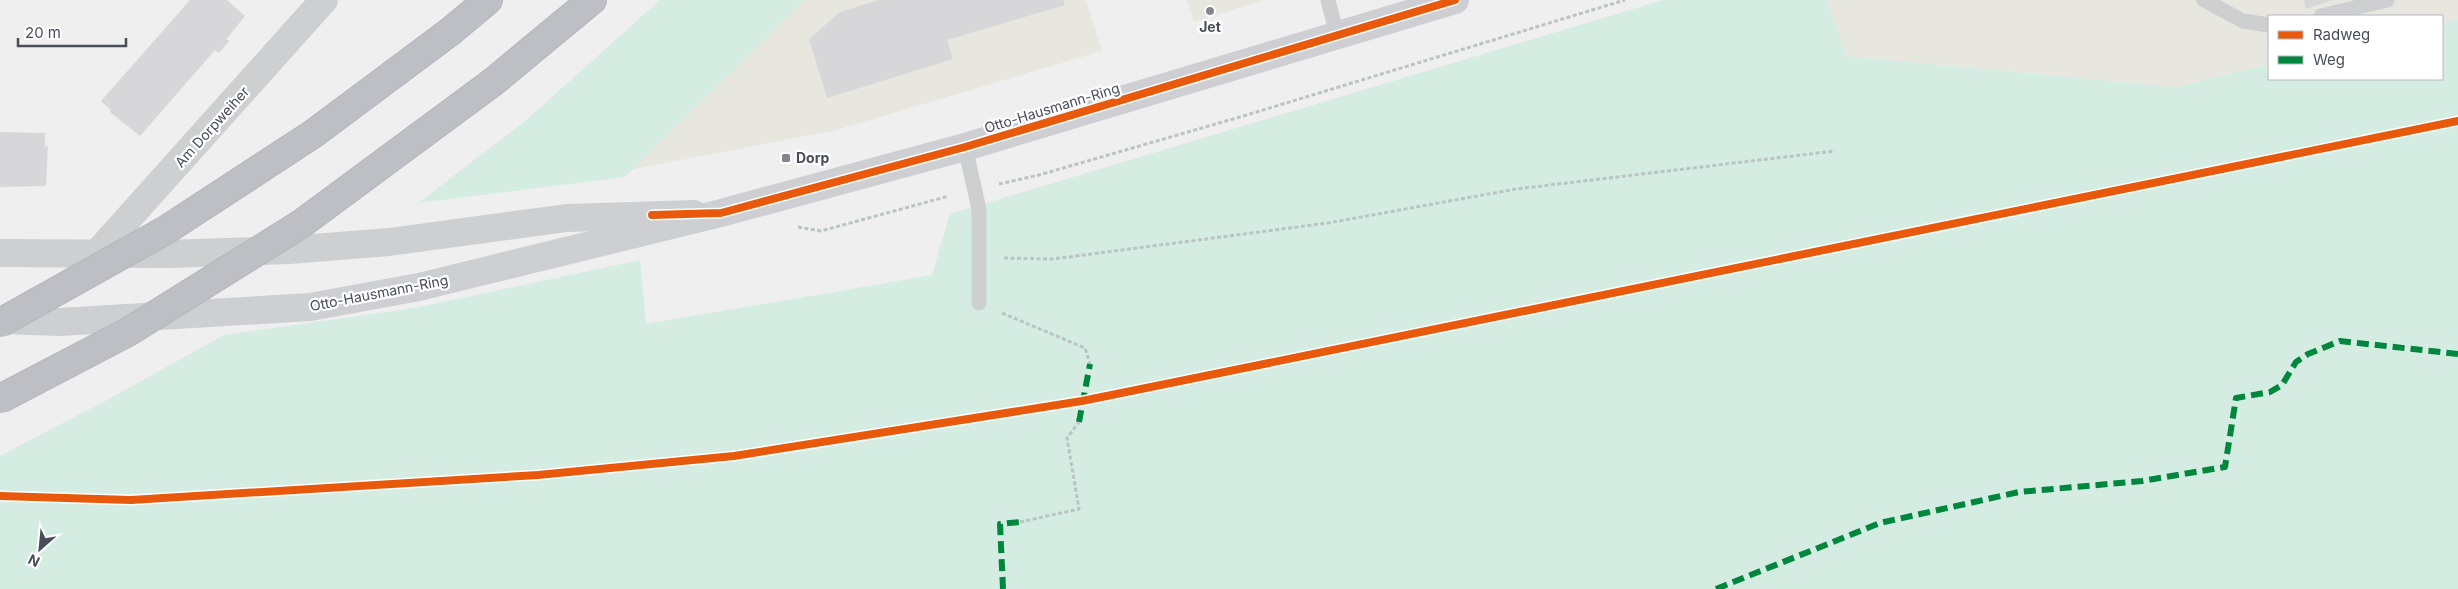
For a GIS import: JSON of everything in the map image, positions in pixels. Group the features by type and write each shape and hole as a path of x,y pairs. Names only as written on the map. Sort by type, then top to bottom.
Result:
{"highway":[{"path":"0,322 166,230 313,134 451,31 488,0"},
{"path":"0,399 128,332 301,224 493,82 592,0"}],"street":[{"name":"Am Dorpweiher","path":"98,252 324,0"},
{"name":"Otto-Hausmann-Ring","path":"0,322 60,322 310,307 419,287 721,213 964,147 1454,0"},
{"name":"Otto-Hausmann-Ring","path":"0,254 98,252 168,254 289,250 389,242 567,218 721,213"}],"lane":[{"path":"1328,0 1338,35"},
{"path":"2204,0 2243,21 2268,25"},
{"path":"2325,15 2387,0"},
{"path":"964,147 979,209 979,303"}],"path":[{"path":"794,226 821,231 1038,175 1185,133 1625,0"},
{"path":"979,257 1053,259 1328,223 1516,189 1835,151"},
{"path":"979,303 1085,348 1090,364"},
{"path":"1020,522 1079,509 1067,438 1079,422"}],"shaded area":[{"path":"804,0 1086,0 1102,51 836,130 630,170"},
{"name":"Jet","path":"1187,0 1264,0 1194,22"},
{"path":"1827,0 2458,0 2458,19 2443,23 2443,15 2268,15 2268,64 2177,87 1846,56"}],"green space":[{"path":"660,0 804,0 625,177 418,203 524,122"},
{"path":"1663,0 1827,0 1846,56 2176,87 2268,64 2268,80 2443,80 2443,23 2458,19 2458,589 0,589 0,456 107,400 224,335 415,308 640,260 646,324 932,275 950,214"}],"building":[{"path":"190,0 227,0 245,16 226,39 229,41 219,53 215,50 140,136 110,112 111,110 101,101"},
{"path":"879,0 1063,0 1065,5 947,40 953,59 827,98 809,39 840,12"},
{"path":"2304,0 2333,0 2306,9"},
{"path":"0,132 45,133 45,147 48,146 46,186 0,187"}],"marked path":[{"path":"1716,589 1880,523 2019,492 2142,481 2225,467 2236,398 2270,392 2282,385 2296,362 2308,354 2340,341 2458,354"},
{"path":"1079,422 1090,364"},
{"path":"1003,589 1000,524 1020,522"}],"cycle path":[{"path":"652,215 721,213 965,147 1455,0"},
{"path":"0,496 131,500 538,475 734,456 1082,401 2458,121"}],"place":[{"name":"Jet","path":"1210,11"},
{"name":"Dorp","path":"786,158"}]}
